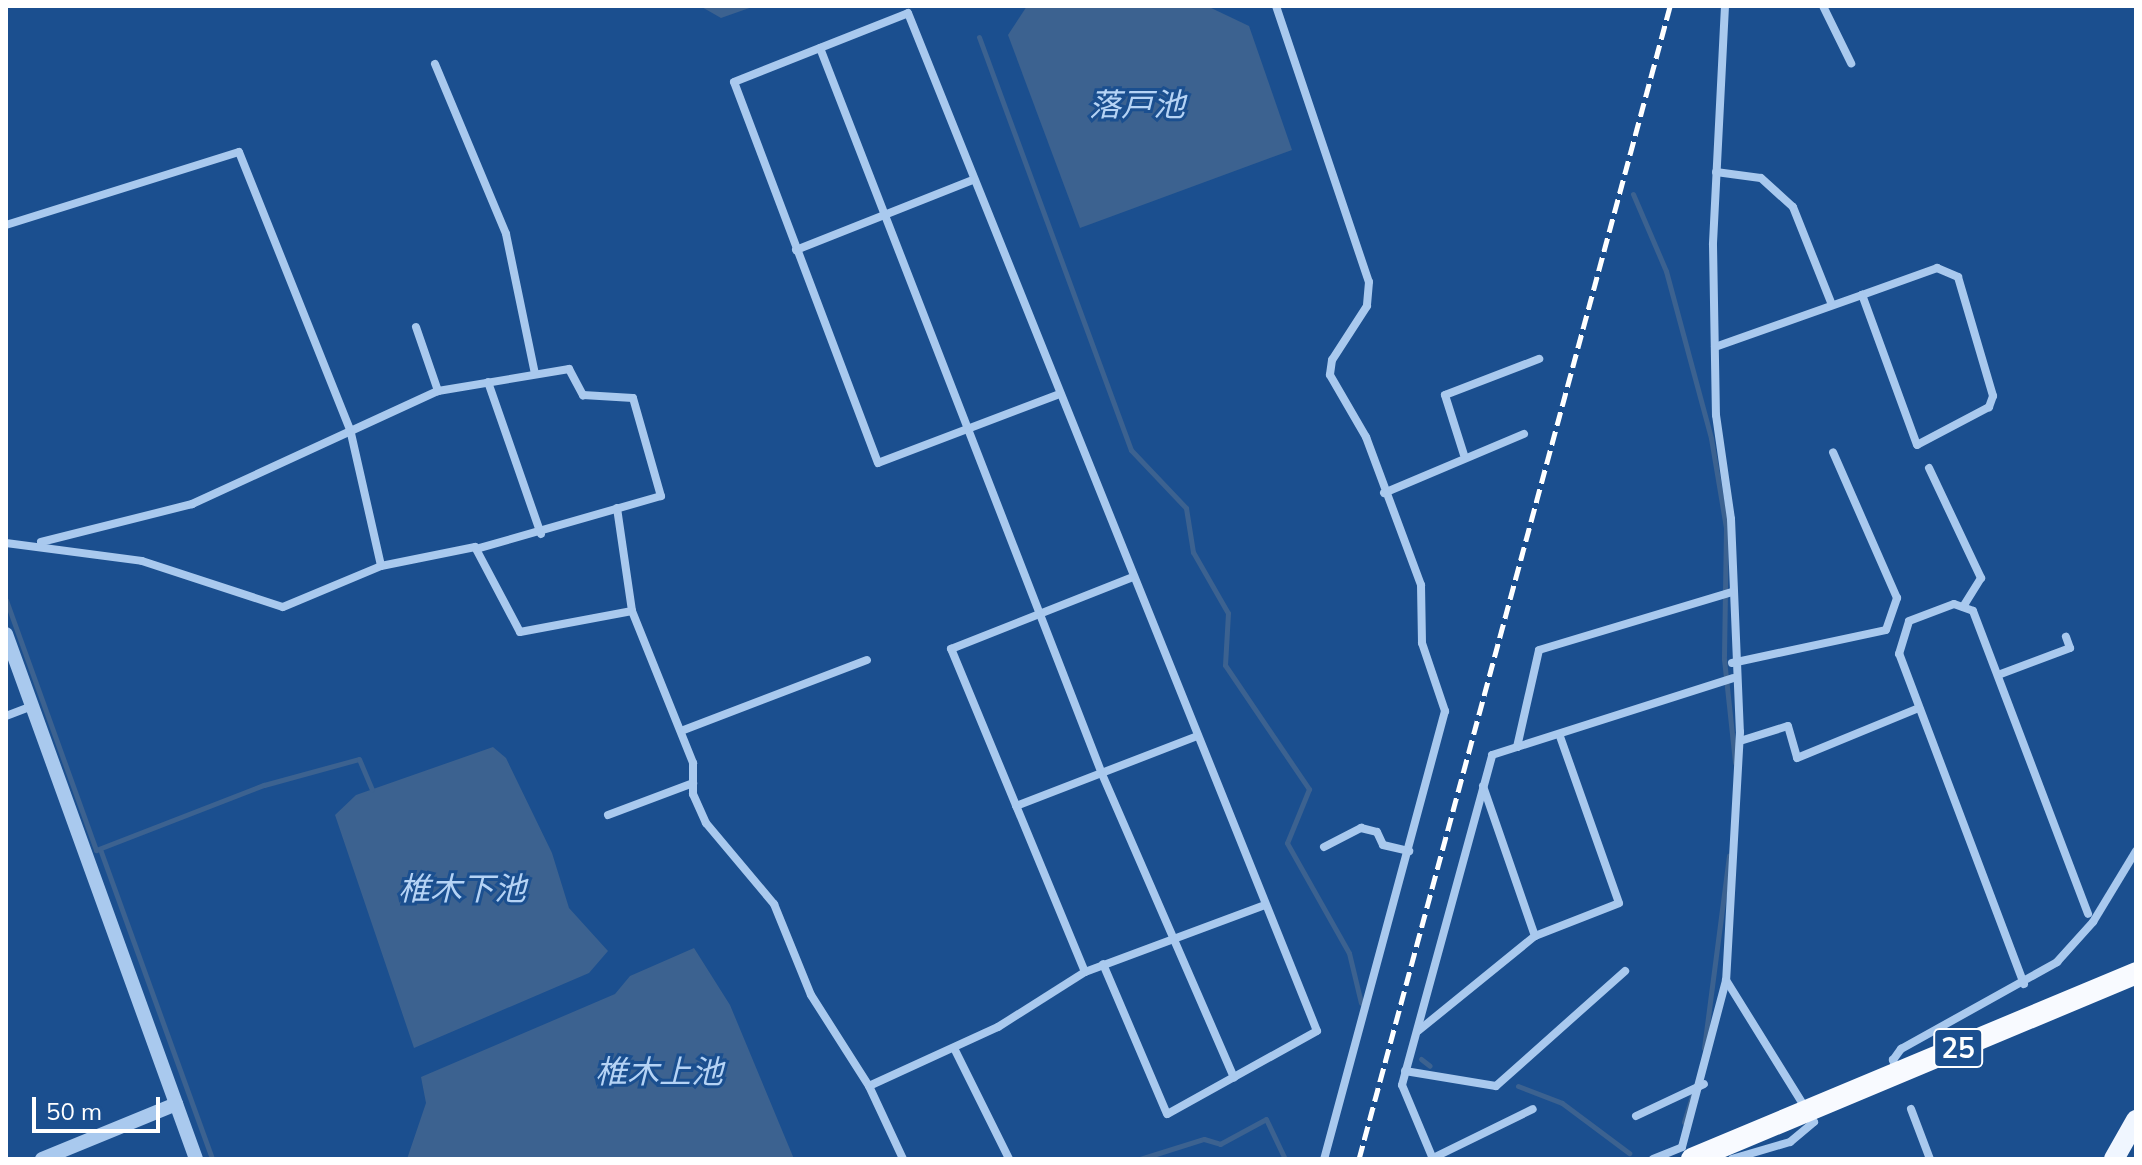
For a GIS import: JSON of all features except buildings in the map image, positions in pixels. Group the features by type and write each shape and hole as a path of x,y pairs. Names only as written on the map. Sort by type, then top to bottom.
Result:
{"highway":[{"name":"25","path":"1692,1159 2136,973"}],"main road":[{"path":"2114,1159 2136,1120"}],"street":[{"path":"1276,6 1369,282 1367,306 1332,360 1330,375 1366,437 1384,493 1421,585 1422,643 1445,711 1324,1159"},
{"path":"1653,1159 1682,1147 1726,980 1740,741 1729,679 1732,663 1715,347 1716,172 1725,6"},
{"path":"1823,6 1851,63"},
{"path":"1057,395 878,463 731,88 908,13 1130,578 1317,1031 1167,1114 1103,964"},
{"path":"820,48 1102,774 1234,1077"},
{"path":"435,64 506,234 535,374"},
{"path":"6,225 239,152 350,429 381,566"},
{"path":"1716,172 1761,178 1793,207 1832,305"},
{"path":"796,250 973,180"},
{"path":"1715,347 1937,268 1958,277 1993,396 1989,407 1917,445 1862,295"},
{"path":"416,327 438,391"},
{"path":"1464,455 1445,395 1539,359"},
{"path":"6,543 142,561 283,607 381,566 541,534 661,496 633,398 583,395 569,369 438,391 192,504 30,544"},
{"path":"488,382 541,534"},
{"path":"1384,493 1464,455 1524,434"},
{"path":"1732,663 1886,630 1897,598 1833,452"},
{"path":"1929,468 1981,578 1963,607"},
{"path":"617,508 632,611 681,731 706,823 774,904 811,995 869,1086 903,1159"},
{"path":"476,549 520,632 632,611"},
{"path":"1085,972 951,649 1130,578"},
{"path":"1517,747 1539,650 1728,593"},
{"path":"1889,621 1907,627 1954,604 1973,611 2088,914"},
{"path":"1907,627 1899,654 2024,984"},
{"path":"6,634 196,1159"},
{"path":"1998,675 2070,648 2066,637"},
{"path":"681,731 867,660"},
{"path":"1533,1109 1433,1158 1402,1085 1492,755 1729,679"},
{"path":"6,716 32,706"},
{"path":"1740,741 1788,726 1797,758 1919,708"},
{"path":"1418,1032 1535,936 1619,903 1559,734"},
{"path":"1016,806 1195,737"},
{"path":"608,815 693,783"},
{"path":"1483,784 1535,936"},
{"path":"1324,847 1361,828 1377,832 1383,845 1409,851"},
{"path":"1897,1074 1893,1060 1901,1049 2024,984 2079,940 2136,851"},
{"path":"869,1086 954,1048 1085,972 1265,905"},
{"path":"1405,1071 1496,1086 1625,971"},
{"path":"1726,980 1796,1101 1809,1110 1814,1122 1790,1142 1732,1159"},
{"path":"954,1048 1009,1159"},
{"path":"1636,1116 1697,1087"},
{"path":"42,1159 176,1104"},
{"path":"1911,1109 1930,1159"}],"water":[{"path":"700,6 755,6 721,18"},
{"name":"落戸池","path":"1027,6 1207,6 1249,26 1292,150 1080,228 1008,35"},
{"name":"椎木下池","path":"493,747 506,758 552,853 569,908 608,951 589,973 414,1048 335,815 356,795"},
{"name":"椎木上池","path":"694,948 730,1005 794,1159 407,1159 426,1103 421,1077 615,994 630,976"}],"waterway":[{"path":"979,37 1131,450 1186,508 1193,552 1228,613 1225,665 1309,789 1287,843 1349,953 1361,1003"},
{"path":"1633,194 1666,271 1711,438 1726,528 1724,659 1735,762"},
{"path":"6,600 96,850 264,785 359,759 372,789"},
{"path":"100,849 212,1159"},
{"path":"1704,1048 1729,856"},
{"path":"1421,1059 1430,1066"},
{"path":"1518,1086 1562,1103 1629,1153"},
{"path":"1684,1122 1692,1096"},
{"path":"1140,1159 1204,1139 1220,1144 1266,1119 1285,1159"}],"railway":[{"path":"1359,1159 1670,6"}]}
